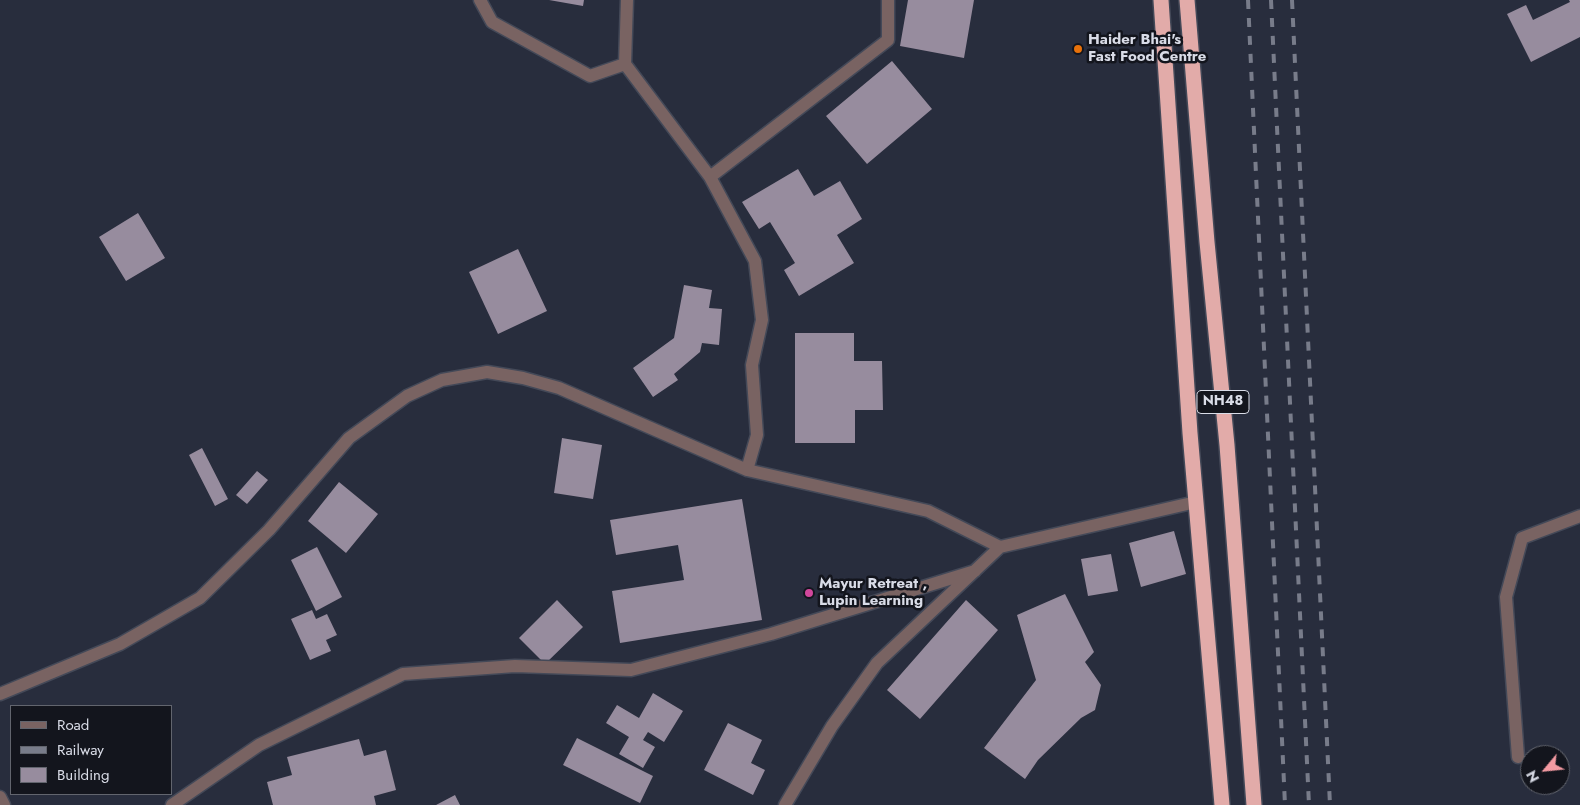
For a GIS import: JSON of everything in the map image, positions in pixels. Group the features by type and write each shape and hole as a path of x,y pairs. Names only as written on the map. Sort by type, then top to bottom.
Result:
{"highway":[{"name":"NH48","path":"1161,0 1196,502 1222,805"},
{"name":"NH48","path":"1187,0 1207,242 1228,445 1254,805"}],"street":[{"path":"480,0 492,22 590,76 625,64"},
{"path":"627,0 625,64 710,177 755,261 762,320 752,365 757,435 747,470"},
{"path":"710,177 888,40 888,0"},
{"path":"0,694 120,644 200,598 269,530 348,438 407,396 442,380 487,372 523,378 559,388 747,470 928,511 1000,547"},
{"path":"785,805 827,733 877,663 1000,547 1196,502"},
{"path":"1518,757 1506,596 1522,538 1580,516"},
{"path":"172,805 259,744 403,674 515,666 631,670 771,634 975,571"},
{"path":"0,797 4,805"}],"building":[{"path":"549,0 584,0 583,6"},
{"path":"908,0 974,0 964,58 900,46"},
{"path":"1569,0 1580,0 1580,37 1531,62 1507,14 1526,5 1533,20 1570,2"},
{"path":"892,61 932,109 867,164 826,116"},
{"path":"798,169 814,196 840,181 862,219 837,235 854,263 799,296 784,270 795,263 770,222 759,229 742,202"},
{"path":"138,213 165,258 126,281 99,237"},
{"path":"518,249 547,311 498,334 469,272"},
{"path":"684,285 712,290 709,308 722,309 719,345 702,343 700,352 674,374 678,380 653,397 633,368 674,338"},
{"path":"795,333 854,333 854,361 882,361 883,410 855,410 855,443 795,443"},
{"path":"562,438 602,445 593,499 554,493"},
{"path":"202,448 228,499 215,506 189,455"},
{"path":"257,471 268,480 247,504 236,495"},
{"path":"339,482 378,514 346,553 308,521"},
{"path":"742,499 762,620 620,643 612,591 684,580 678,545 616,555 610,520"},
{"path":"1174,531 1186,574 1141,587 1129,543"},
{"path":"317,547 342,597 316,611 291,560"},
{"path":"1111,554 1118,591 1088,596 1081,559"},
{"path":"1065,594 1094,652 1085,662 1101,685 1095,710 1081,718 1038,760 1025,779 984,748 1036,680 1017,615"},
{"path":"557,600 583,627 545,664 519,638"},
{"path":"966,600 998,630 920,719 887,690"},
{"path":"312,610 316,619 327,614 337,635 326,640 331,651 310,660 291,619"},
{"path":"653,693 683,711 664,742 648,732 643,740 655,747 643,768 619,754 629,737 606,723 617,705 639,718"},
{"path":"728,723 762,740 751,763 765,770 753,795 704,770"},
{"path":"577,738 653,776 640,803 563,765"},
{"path":"359,739 364,756 386,750 396,790 374,796 376,805 273,805 267,782 292,775 287,757"},
{"path":"455,795 460,805 436,805"}],"railway":[{"path":"1248,0 1285,805"},
{"path":"1271,0 1309,805"},
{"path":"1292,0 1330,805"}],"place":[{"name":"Haider Bhai's Fast Food Centre","path":"1078,49"},
{"name":"Mayur Retreat , Lupin Learning","path":"809,593"}]}
